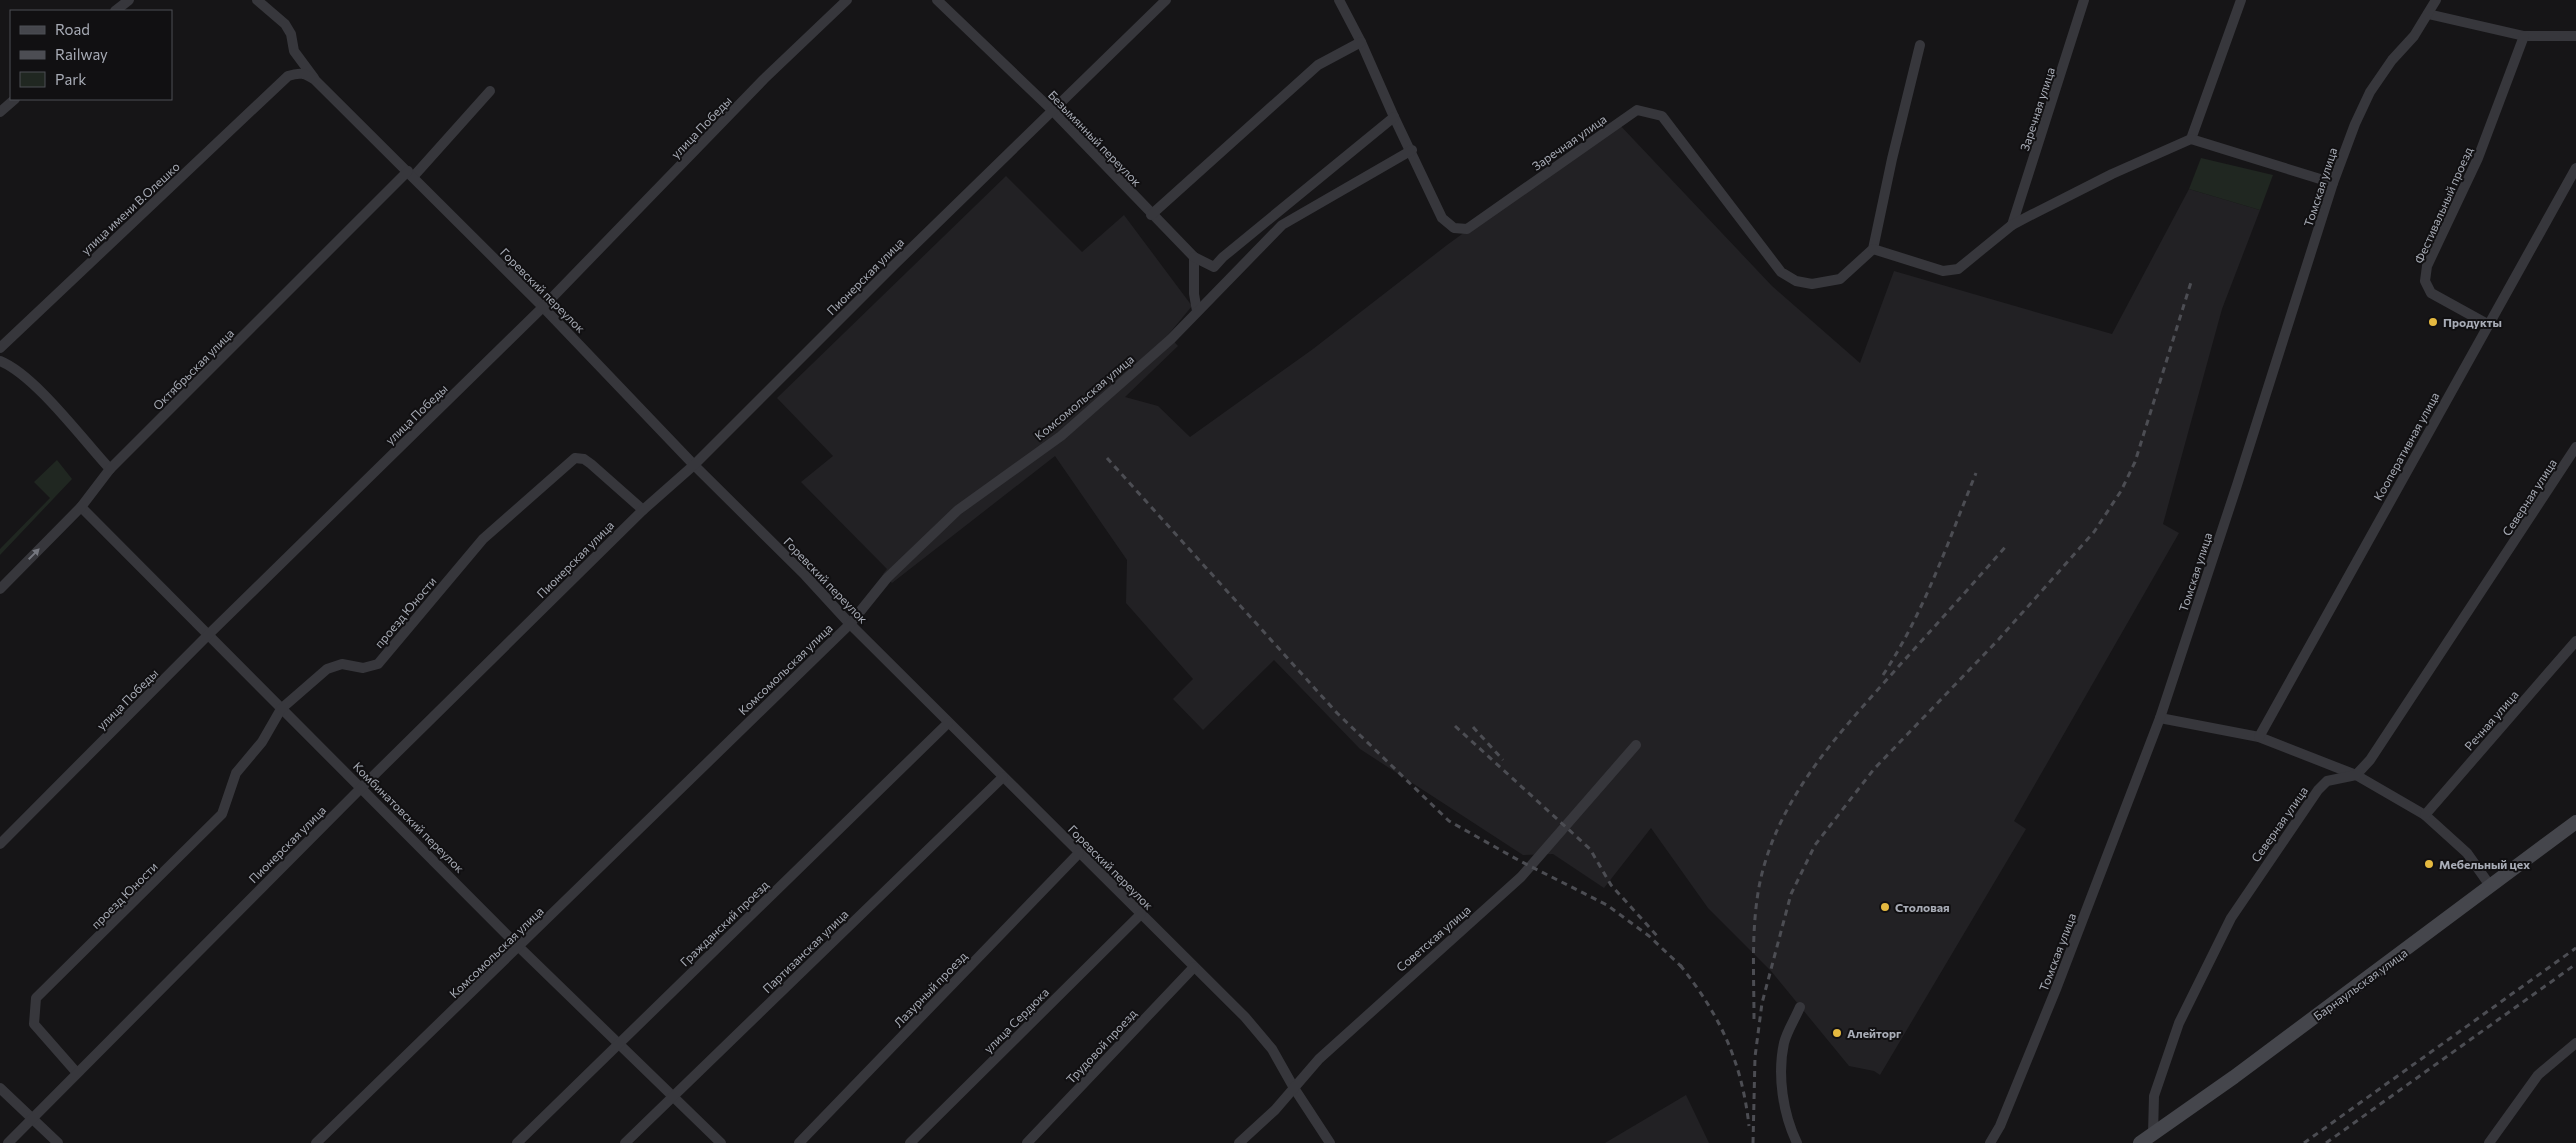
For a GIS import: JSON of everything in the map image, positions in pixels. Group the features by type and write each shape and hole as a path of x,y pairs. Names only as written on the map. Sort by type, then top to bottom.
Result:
{"street":[{"path":"116,10 129,0"},
{"name":"Горевский переулок","path":"257,0 285,24 291,34 294,51 316,80 543,307 694,465 805,575 850,624 948,723 1245,1017 1272,1049 1294,1088 1330,1143"},
{"name":"улица Победы","path":"0,844 209,634 543,307 764,79 846,0"},
{"name":"Безымянный переулок","path":"937,0 1053,112 1151,215 1194,257"},
{"name":"Пионерская улица","path":"8,1143 362,787 643,510 694,465 894,265 1166,0"},
{"name":"Заречная улица","path":"1339,0 1361,42 1442,218 1454,228 1466,229 1637,110 1662,116 1781,272 1796,281 1812,284 1840,279 1873,249"},
{"name":"Заречная улица","path":"2012,226 2084,0"},
{"path":"2191,139 2241,0"},
{"name":"Томская улица","path":"1990,1143 2000,1126 2056,989 2160,718 2249,448 2333,183 2370,92 2428,14 2436,0"},
{"path":"2428,14 2524,36 2576,36"},
{"name":"Фестивальный проезд","path":"2489,325 2431,292 2425,281 2427,266 2478,158 2524,36"},
{"path":"1151,215 1318,65 1361,42"},
{"path":"1920,45 1892,159 1873,249 1943,271 1958,269 2012,226 2112,174 2191,139 2333,183"},
{"name":"улица имени В.Олешко","path":"0,348 288,76 299,72 316,80"},
{"name":"Октябрьская улица","path":"0,588 81,507 110,470 411,174 490,91"},
{"path":"0,112 14,100"},
{"path":"1198,311 1194,294 1194,257 1214,267 1223,257 1394,117"},
{"name":"Комсомольская улица","path":"316,1143 850,624 887,578 958,510 1061,436 1171,339 1282,225 1412,150"},
{"name":"Кооперативная улица","path":"2259,737 2576,168"},
{"path":"0,361 22,375 58,410 110,470"},
{"name":"Северная улица","path":"2153,1134 2154,1096 2164,1064 2179,1023 2231,918 2318,790 2327,781 2356,775 2370,760 2576,447"},
{"name":"проезд Юности","path":"77,1073 34,1024 36,998 222,814 236,773 262,742 281,709 327,669 342,664 363,668 378,664 483,539 575,458 584,458 643,510"},
{"name":"Комбинатовский переулок","path":"81,507 209,634 281,709 362,787 519,947 674,1095 721,1143"},
{"name":"Речная улица","path":"2425,815 2576,641"},
{"path":"2160,718 2259,737 2356,775 2425,815 2467,853 2491,888"},
{"name":"Гражданский проезд","path":"517,1143 948,723"},
{"name":"Советская улица","path":"1239,1143 1275,1110 1318,1059 1521,877 1636,745"},
{"name":"Партизанская улица","path":"625,1143 1003,777"},
{"name":"Барнаульская улица","path":"2140,1143 2491,888 2576,822"},
{"name":"Лазурный проезд","path":"799,1143 1079,853"},
{"name":"улица Сердюка","path":"910,1143 1141,914"},
{"name":"Трудовой проезд","path":"1027,1143 1194,967"},
{"path":"1797,1143 1791,1130 1781,1093 1784,1043 1800,1007"},
{"path":"2489,1143 2538,1075 2576,1042"},
{"path":"0,1088 58,1143"}],"shaded area":[{"path":"1617,122 1772,286 1860,363 1894,271 2112,334 2189,189 2260,210 2222,309 2163,524 2179,533 2014,821 2026,829 1880,1075 1874,1071 1849,1066 1771,971 1708,908 1651,828 1604,888 1553,854 1523,855 1360,749 1274,660 1203,730 1173,699 1193,679 1126,603 1127,560 1055,456 892,583 883,574 887,569 801,482 833,456 777,398 1006,176 1082,252 1124,215 1192,306 1168,335 1178,346 1125,397 1158,406 1190,437 1313,349 1447,245"},
{"path":"1686,1095 1709,1143 1605,1143"}],"green space":[{"path":"2201,158 2273,175 2260,210 2189,189"},
{"path":"57,460 72,479 0,555 0,549 50,498 34,482"}],"railway":[{"path":"1753,1143 1755,1057 1762,1003 1791,894 1815,845 1874,769 1999,639 2094,532 2121,491 2135,462 2192,279"},
{"path":"1107,458 1337,713 1449,821 1520,861 1607,905 1649,936 1684,969"},
{"path":"1883,675 1898,651 1923,602 1976,473"},
{"path":"1754,1019 1755,920 1759,887 1768,855 1780,824 1795,795 1855,715 2007,545"},
{"path":"1455,726 1590,849 1611,885 1659,938"},
{"path":"1473,727 1503,760"},
{"path":"2304,1143 2576,948"},
{"path":"2326,1143 2576,964"},
{"path":"1680,965 1707,1002 1727,1040 1741,1081 1749,1126"}],"place":[{"name":"Продукты","path":"2433,322"},
{"name":"Мебельный цех","path":"2429,864"},
{"name":"Столовая","path":"1885,907"},
{"name":"Алейторг","path":"1837,1033"}]}
